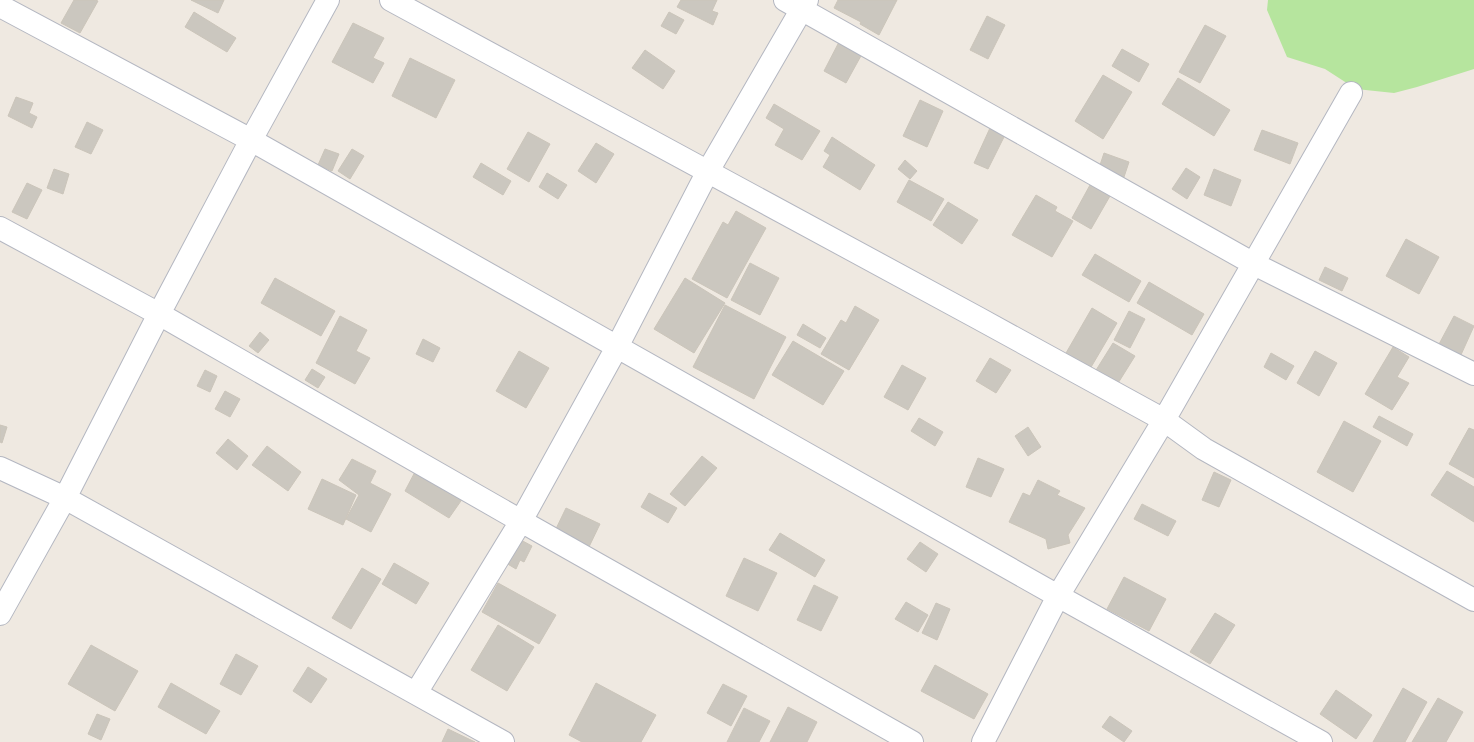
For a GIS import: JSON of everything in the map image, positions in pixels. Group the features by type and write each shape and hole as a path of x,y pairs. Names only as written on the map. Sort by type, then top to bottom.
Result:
{"street":[{"path":"0,614 65,498 159,314 251,140 328,0"},
{"path":"391,0 1164,420 1204,449 1474,600"},
{"path":"416,693 521,521 617,347 708,171 798,3 1254,264 1474,374"},
{"path":"0,6 251,140 1058,596 1321,742"},
{"path":"983,742 1058,596 1164,420 1351,93"},
{"path":"0,228 159,314 912,742"},
{"path":"0,468 65,498 503,742"}],"green space":[{"path":"1268,0 1474,0 1474,69 1394,93 1356,89 1325,69 1287,57 1267,10"}],"building":[{"path":"74,0 98,1 80,33 61,23"},
{"path":"191,0 224,0 218,13"},
{"path":"681,0 717,0 712,11 718,13 713,25 677,7"},
{"path":"838,0 897,0 879,35 860,24 861,22 834,8"},
{"path":"194,12 236,38 227,52 185,27"},
{"path":"669,12 684,20 676,34 661,26"},
{"path":"987,16 1005,25 988,59 970,50"},
{"path":"353,23 384,38 373,58 384,63 373,83 332,62"},
{"path":"1205,25 1226,36 1200,83 1179,72"},
{"path":"839,42 862,54 846,83 824,71"},
{"path":"1122,49 1149,64 1139,82 1112,66"},
{"path":"645,50 675,71 663,89 632,68"},
{"path":"410,58 455,80 436,118 392,96"},
{"path":"1103,75 1132,92 1103,139 1075,121"},
{"path":"1178,78 1230,110 1214,136 1162,104"},
{"path":"16,97 33,103 29,113 37,117 32,128 8,116"},
{"path":"920,100 943,111 927,147 903,136"},
{"path":"774,104 820,131 802,160 775,145 784,129 766,118"},
{"path":"87,122 103,130 91,154 75,147"},
{"path":"990,128 1005,135 988,169 974,163"},
{"path":"1262,130 1298,143 1290,164 1254,150"},
{"path":"528,132 550,144 529,182 507,169"},
{"path":"832,137 875,165 860,190 823,167 830,155 824,151"},
{"path":"596,143 614,154 596,183 578,171"},
{"path":"325,149 339,154 332,171 318,165"},
{"path":"352,149 364,156 350,179 338,171"},
{"path":"1104,153 1129,162 1123,180 1098,171"},
{"path":"905,160 917,171 910,179 898,169"},
{"path":"481,163 511,181 503,195 473,177"},
{"path":"1186,168 1200,177 1187,199 1172,189"},
{"path":"54,169 69,174 63,194 47,188"},
{"path":"1214,169 1241,180 1231,206 1204,195"},
{"path":"547,173 567,185 558,199 539,187"},
{"path":"909,180 944,199 931,221 897,202"},
{"path":"27,183 42,190 27,219 12,212"},
{"path":"1090,185 1110,196 1091,229 1072,218"},
{"path":"1036,195 1057,207 1055,211 1073,221 1052,257 1012,235"},
{"path":"948,202 978,220 962,244 933,225"},
{"path":"736,211 766,228 727,298 692,279 723,222 728,225"},
{"path":"1406,239 1439,257 1419,294 1386,276"},
{"path":"1095,254 1141,281 1129,302 1082,275"},
{"path":"750,263 779,278 760,315 731,300"},
{"path":"1325,267 1348,278 1342,291 1319,280"},
{"path":"275,278 335,311 321,336 261,303"},
{"path":"685,278 725,303 694,353 654,329"},
{"path":"1149,282 1204,314 1192,335 1137,303"},
{"path":"725,305 786,337 754,399 693,367"},
{"path":"855,306 879,320 849,370 821,354 841,320 846,323"},
{"path":"1092,308 1117,323 1087,374 1062,360"},
{"path":"1129,311 1145,319 1130,348 1114,340"},
{"path":"340,316 367,330 356,351 370,358 355,384 316,363"},
{"path":"1454,316 1474,326 1460,357 1438,346"},
{"path":"803,324 826,338 820,348 797,335"},
{"path":"260,332 269,340 258,353 249,346"},
{"path":"423,339 440,348 433,362 416,354"},
{"path":"793,341 844,371 823,405 772,375"},
{"path":"1113,343 1135,356 1115,388 1093,375"},
{"path":"1393,347 1409,357 1397,377 1409,383 1392,410 1365,394"},
{"path":"519,351 549,368 526,408 496,391"},
{"path":"1315,351 1337,363 1319,396 1297,383"},
{"path":"1271,353 1294,366 1286,380 1264,367"},
{"path":"990,358 1011,370 996,393 976,381"},
{"path":"902,365 926,378 908,410 884,397"},
{"path":"312,369 325,377 318,388 305,380"},
{"path":"205,370 217,376 210,392 197,386"},
{"path":"225,391 240,399 230,417 215,409"},
{"path":"1379,416 1413,434 1407,446 1373,427"},
{"path":"919,418 943,432 935,446 911,431"},
{"path":"1344,421 1381,441 1353,492 1317,472"},
{"path":"0,425 7,427 2,443 0,442"},
{"path":"1028,427 1041,447 1028,456 1015,436"},
{"path":"1469,428 1474,430 1474,478 1449,464"},
{"path":"228,439 248,456 237,470 216,453"},
{"path":"267,446 301,472 288,491 252,465"},
{"path":"702,456 717,468 685,506 670,494"},
{"path":"978,458 1004,469 991,497 966,487"},
{"path":"352,459 376,471 370,483 391,494 371,532 346,519 359,495 339,480"},
{"path":"416,470 463,498 449,518 405,491"},
{"path":"1447,471 1474,487 1474,522 1431,495"},
{"path":"1214,472 1231,480 1219,507 1202,500"},
{"path":"322,479 356,495 343,525 308,509"},
{"path":"1038,480 1060,491 1057,495 1085,508 1068,535 1070,543 1048,549 1046,539 1009,522 1023,493 1030,496"},
{"path":"649,493 677,508 668,523 641,507"},
{"path":"1142,504 1176,521 1168,536 1134,519"},
{"path":"566,508 600,524 587,551 553,535"},
{"path":"780,533 825,560 815,577 769,550"},
{"path":"519,539 532,546 524,562 520,560 516,569 506,563"},
{"path":"920,542 938,554 926,572 907,559"},
{"path":"744,558 777,573 758,611 726,596"},
{"path":"394,563 429,583 416,604 382,584"},
{"path":"362,568 381,579 351,629 332,618"},
{"path":"1124,577 1166,599 1149,631 1107,609"},
{"path":"498,583 556,615 539,644 482,612"},
{"path":"814,585 838,597 821,631 797,620"},
{"path":"906,602 928,615 918,632 895,619"},
{"path":"936,603 950,609 937,640 922,633"},
{"path":"1215,613 1235,625 1210,664 1190,652"},
{"path":"498,625 534,647 507,691 471,670"},
{"path":"91,645 138,671 115,711 68,684"},
{"path":"236,654 258,666 241,695 220,684"},
{"path":"935,665 988,694 974,719 921,691"},
{"path":"308,667 327,679 311,703 293,691"},
{"path":"171,683 220,711 206,734 158,707"},
{"path":"596,683 656,715 641,742 582,742 569,735"},
{"path":"723,684 747,696 731,726 707,713"},
{"path":"1403,688 1427,702 1405,742 1373,742"},
{"path":"1336,690 1372,715 1356,739 1320,714"},
{"path":"1438,698 1463,712 1446,742 1412,742"},
{"path":"788,707 817,722 807,742 770,742"},
{"path":"744,708 770,721 759,742 727,742"},
{"path":"97,714 110,719 101,740 88,734"},
{"path":"1110,716 1132,731 1124,742 1102,727"},
{"path":"448,729 475,742 442,742"}]}
